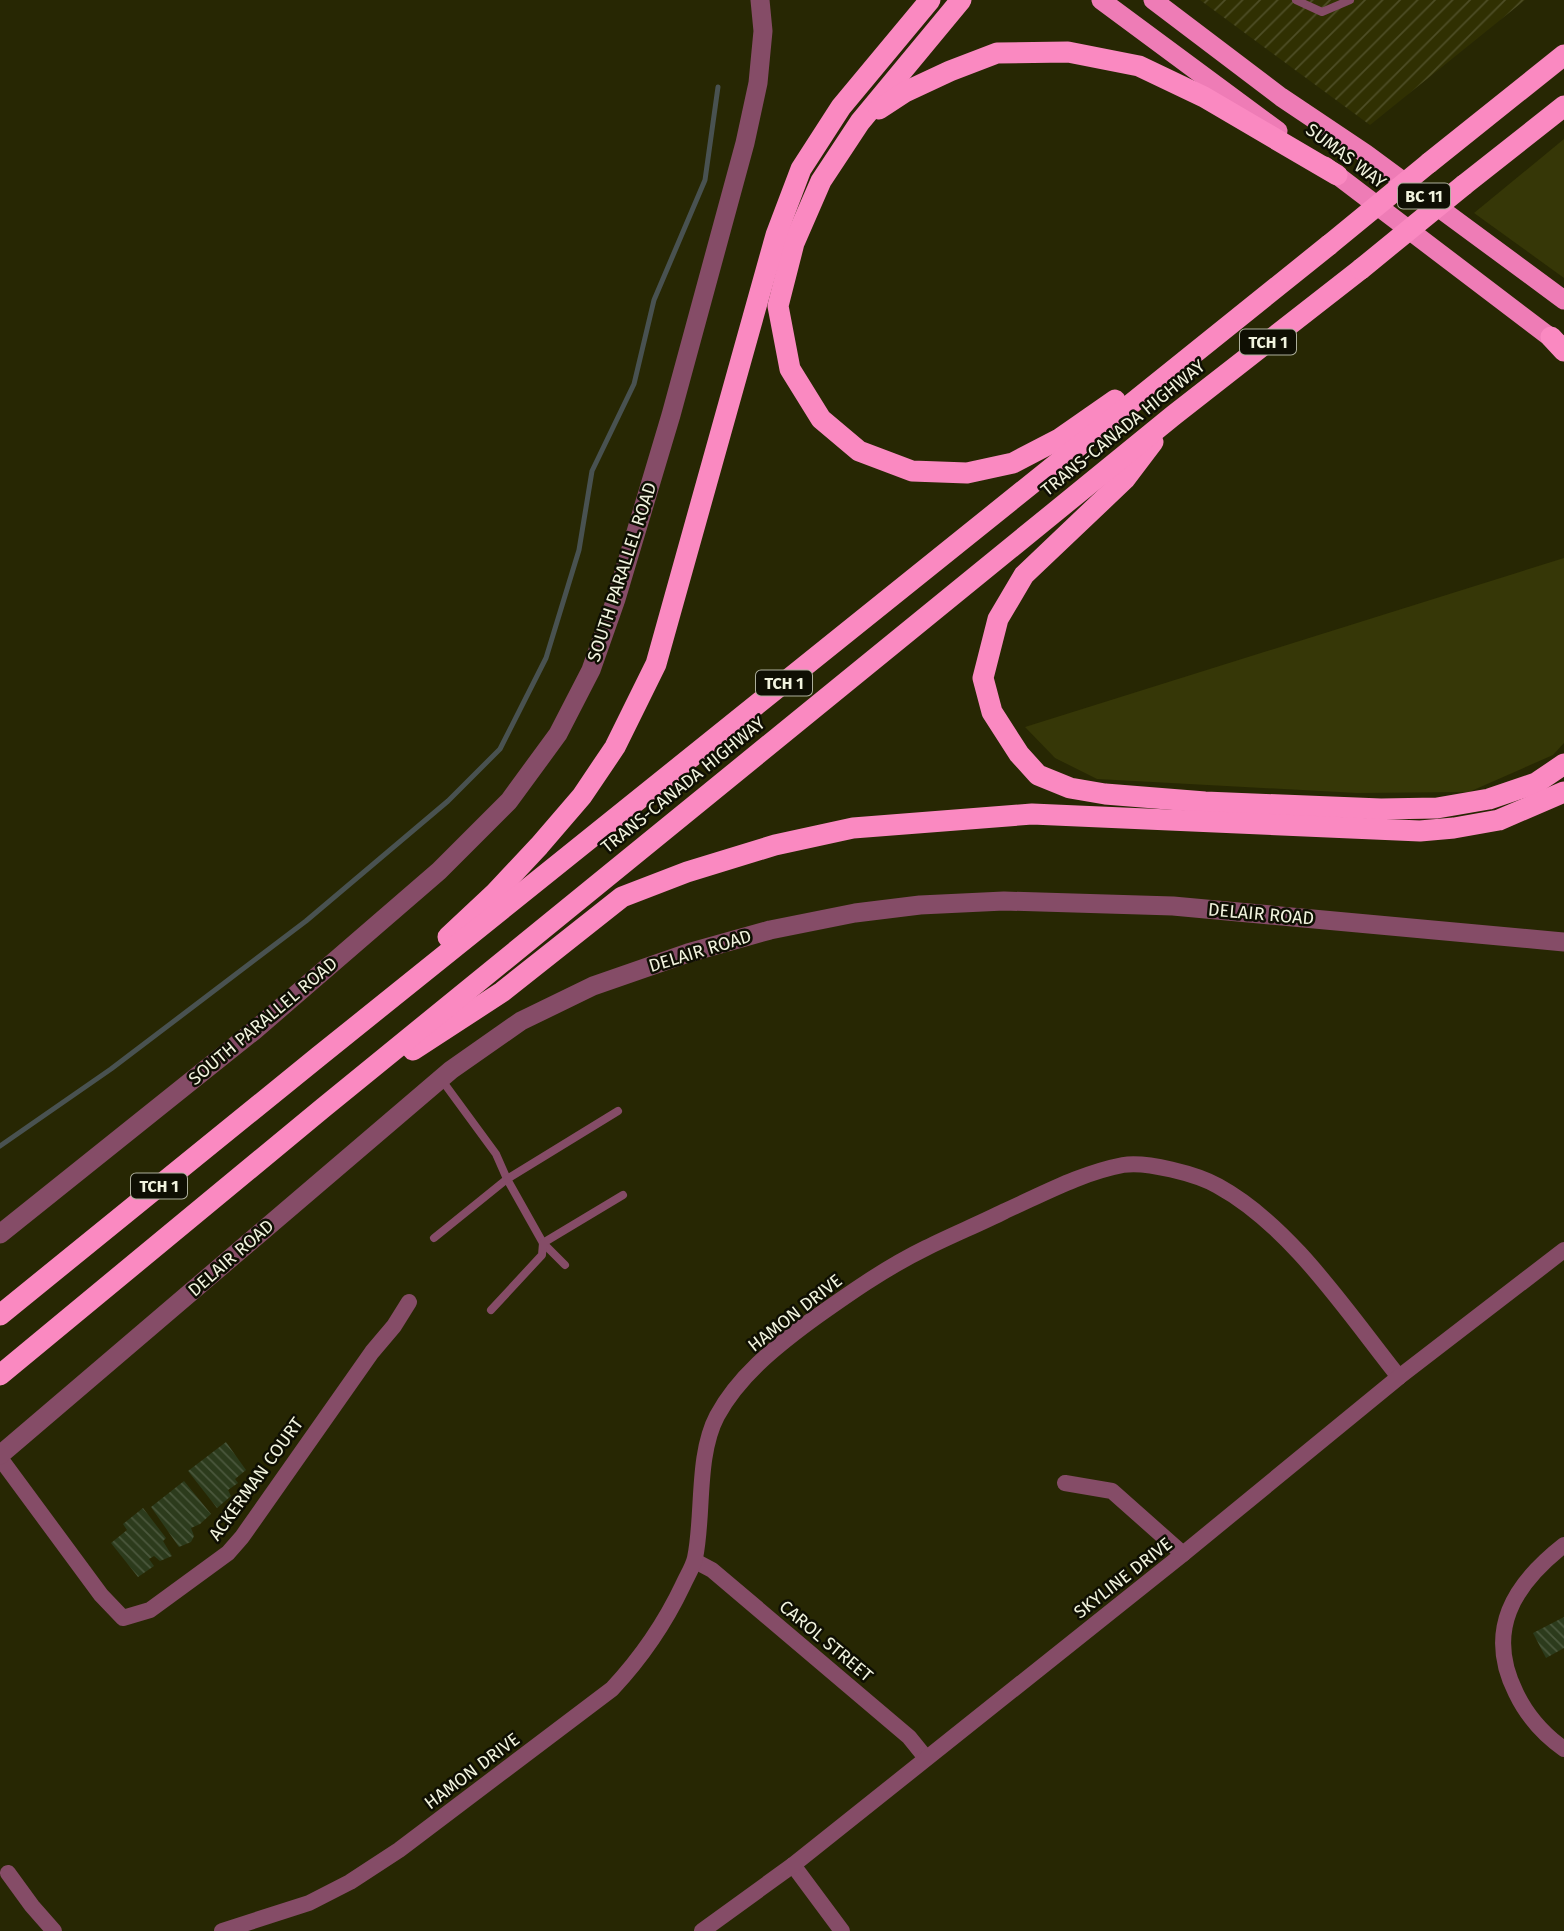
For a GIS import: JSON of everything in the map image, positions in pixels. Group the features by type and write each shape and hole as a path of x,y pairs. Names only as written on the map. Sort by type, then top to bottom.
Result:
{"highway":[{"path":"961,0 860,122 821,181 794,243 778,306 790,369 821,419 859,452 912,471 967,473 1013,463 1059,439 1250,308"},
{"name":"SUMAS WAY","path":"1101,0 1560,345"},
{"name":"SUMAS WAY","path":"1153,0 1280,97 1366,154 1564,300"},
{"path":"318,1057 522,865 582,796 615,747 656,664 776,235 801,169 841,107 926,4"},
{"path":"860,122 905,92 997,53 1068,52 1139,66 1204,97 1337,175"},
{"name":"TRANS-CANADA HIGHWAY","path":"0,1315 1564,55"},
{"name":"TRANS-CANADA HIGHWAY","path":"0,1375 323,1108 1174,415 1564,106"},
{"path":"1174,415 1125,479 1024,575 998,619 983,678 992,712 1018,754 1038,775 1070,788 1105,794 1381,809 1437,808 1489,799 1536,782 1564,764"},
{"path":"323,1108 502,992 622,897 687,872 775,845 853,828 1032,814 1420,831 1499,820 1564,792"}],"street":[{"name":"SOUTH PARALLEL ROAD","path":"0,1234 255,1030 439,871 509,801 558,734 591,670 616,599 671,415 746,143 758,83 763,31 760,0"},
{"name":"DELAIR ROAD","path":"0,1457 441,1079 521,1021 593,986 688,953 770,930 855,913 920,905 1004,901 1173,906 1564,942"},
{"name":"HAMON DRIVE","path":"222,1931 309,1903 350,1882 399,1850 612,1689 654,1637 695,1561 707,1450 716,1418 736,1389 765,1356 843,1298 925,1248 1069,1181 1125,1165 1174,1169 1216,1185 1264,1218 1299,1252 1399,1377"},
{"name":"SKYLINE DRIVE","path":"702,1931 793,1865 1183,1554 1399,1377 1564,1250"},
{"name":"ACKERMAN COURT","path":"0,1457 101,1595 123,1618 150,1610 228,1553 242,1538 409,1302"},
{"path":"1065,1483 1112,1491 1183,1554"},
{"path":"1564,1545 1553,1553 1520,1590 1506,1618 1501,1649 1508,1677 1522,1706 1546,1737 1564,1749"},
{"name":"CAROL STREET","path":"695,1561 712,1570 909,1737 926,1758"},
{"path":"793,1865 842,1931"},
{"path":"8,1873 54,1931"}],"lane":[{"path":"1296,0 1322,12 1350,0"},
{"path":"441,1079 496,1154 543,1243 565,1265"},
{"path":"434,1238 507,1179 618,1111"},
{"path":"543,1243 623,1195"},
{"path":"491,1310 542,1255 543,1243"}],"shaded area":[{"path":"1200,0 1525,0 1370,125"},
{"path":"1564,139 1564,278 1474,213"},
{"path":"1564,558 1564,743 1553,755 1469,792 1357,793 1097,779 1055,758 1025,727"}],"building":[{"path":"226,1442 246,1470 235,1479 238,1483 228,1490 231,1496 217,1508 188,1471"},
{"path":"184,1481 211,1514 191,1528 194,1536 191,1542 179,1547 151,1507"},
{"path":"143,1508 166,1538 163,1541 172,1556 160,1561 154,1556 149,1559 154,1566 138,1577 111,1543 127,1530 123,1524"},
{"path":"1564,1617 1564,1648 1546,1658 1533,1633"}],"waterway":[{"path":"0,1146 111,1069 306,921 448,801 500,749 546,658 579,550 592,471 634,384 654,300 705,180 718,87"}]}
